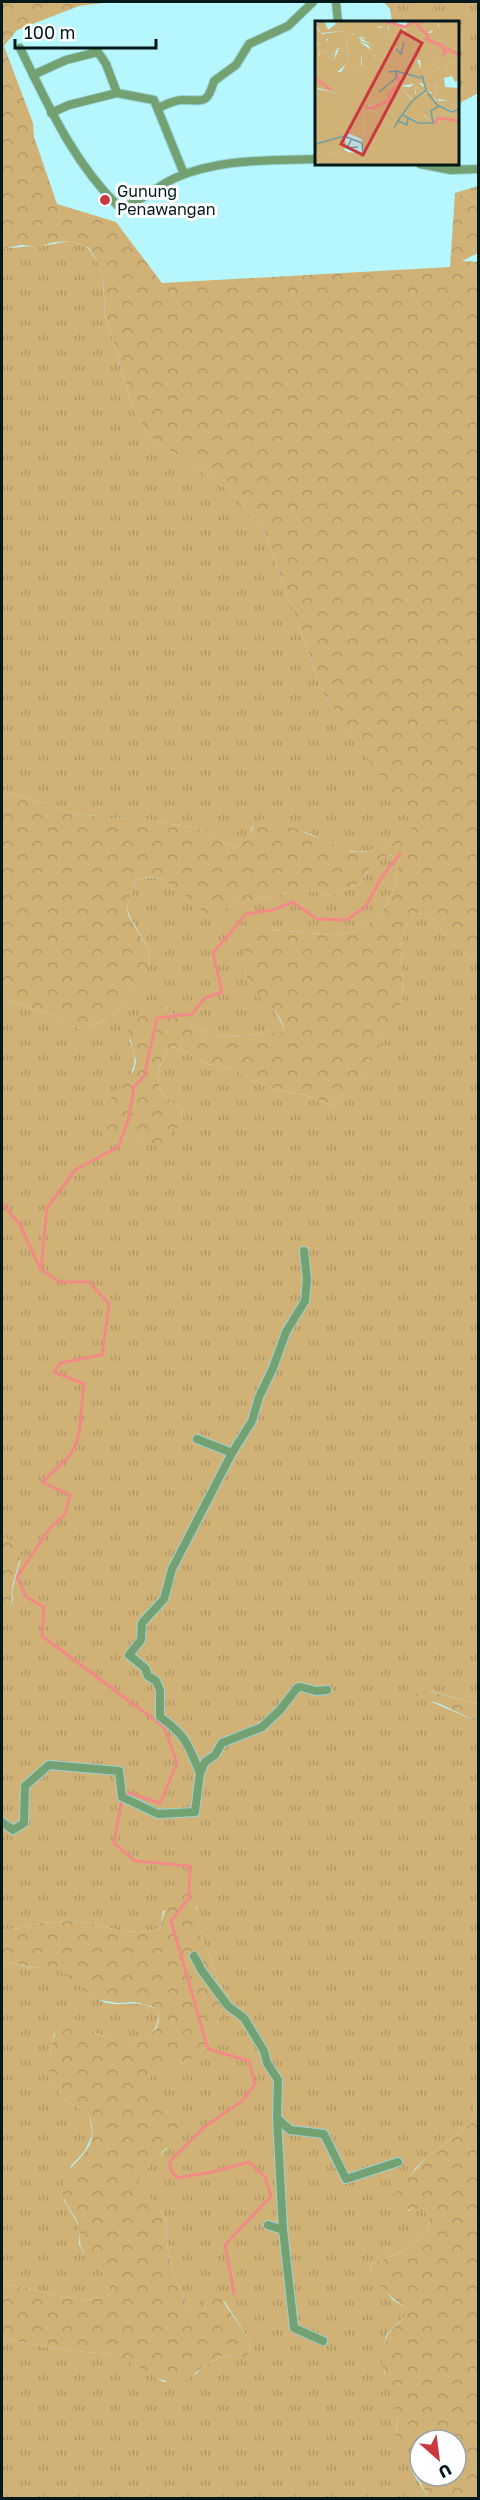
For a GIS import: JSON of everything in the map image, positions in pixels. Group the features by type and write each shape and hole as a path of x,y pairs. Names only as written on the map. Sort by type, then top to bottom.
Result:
{"street":[{"path":"158,108 179,100 196,102 207,98 211,94 214,81 236,65 249,44 288,26 313,2"},
{"path":"336,2 338,21"},
{"path":"20,48 68,144 119,207 127,207 160,184 222,163 315,159"},
{"path":"33,75 66,60 98,52 106,64 117,93"},
{"path":"51,113 69,105 117,93 154,100 184,174"},
{"path":"425,165 451,170 478,169"},
{"path":"200,1773 177,1728 160,1717 160,1690 156,1681 148,1676 145,1668 129,1655 141,1640 142,1623 164,1599 172,1569 232,1453 252,1421 259,1397 273,1368 286,1332 305,1301 307,1279 304,1251"},
{"path":"198,1439 232,1453"},
{"path":"2,1822 13,1830 24,1823 25,1786 49,1765 119,1771 122,1797 159,1814 195,1812 200,1773 205,1762 215,1755 222,1743 262,1727 280,1710 297,1688 327,1690"},
{"path":"195,1956 202,1971 228,2006 244,2018 264,2051 267,2063 278,2082 276,2086 277,2118 283,2230 294,2328 323,2341"},
{"path":"277,2118 290,2130 324,2134 346,2180 398,2162"},
{"path":"268,2224 283,2230"}],"green space":[{"path":"2,2 111,2 79,6 17,30 4,46 33,123 34,137 57,204 116,222 162,283 450,267 455,193 467,197 478,205 478,253 462,261 478,262 478,960 473,960 452,943 434,919 426,915 413,914 401,946 403,986 399,1010 374,1054 334,1106 251,1080 234,1069 208,1064 175,1047 168,1049 158,1073 159,1085 166,1098 181,1109 183,1122 161,1145 147,1145 131,1135 112,1143 104,1138 101,1130 104,1106 134,1070 136,1061 128,1031 138,1015 149,1008 163,1006 188,1024 213,1034 240,1037 269,1031 278,1035 284,1030 280,1018 254,990 245,972 243,963 247,946 252,939 270,930 335,935 361,928 381,912 389,900 397,875 398,861 391,855 375,861 361,882 334,897 317,892 291,892 247,901 208,915 166,881 146,878 136,881 127,907 128,915 150,952 146,971 114,1016 81,1030 54,1016 2,998 2,791 55,806 71,814 105,819 140,818 209,831 222,842 239,847 254,826 267,817 352,852 369,851 386,846 401,838 414,826 323,693 262,525 227,489 151,438 133,409 105,314 103,279 98,262 89,248 71,241 55,242 38,247 21,245 2,249"},
{"path":"384,2 478,2 478,93 459,103 459,21 392,21 390,9"},
{"path":"478,186 478,205 467,197 455,193"},
{"path":"71,241 88,248 98,262 103,279 105,314 133,409 151,438 227,489 262,525 323,693 413,822 414,827 387,846 366,852 355,852 333,846 302,831 252,827 247,840 239,847 222,842 209,831 140,818 105,819 71,814 55,806 2,791 2,249"},
{"path":"391,855 398,861 394,888 389,900 372,921 349,933 335,935 270,930 245,974 279,1017 284,1031 277,1036 269,1031 240,1037 213,1034 188,1024 163,1006 129,1040 135,1060 130,1076 104,1106 112,1143 131,1135 147,1145 183,1122 181,1109 166,1098 158,1080 160,1067 168,1049 175,1047 208,1064 234,1069 251,1080 334,1106 374,1054 399,1009 403,986 401,946 413,914 431,917 452,943 473,960 478,960 478,1704 430,1691 432,1702 478,1722 478,2099 475,2100 474,2118 469,2125 427,2157 410,2177 408,2211 417,2207 425,2209 429,2220 427,2229 413,2245 371,2264 370,2272 393,2300 405,2307 405,2316 386,2335 384,2372 388,2379 398,2421 396,2430 408,2460 408,2488 422,2488 429,2498 2,2498 2,2339 64,2350 109,2354 126,2360 164,2382 196,2374 202,2367 225,2355 238,2358 250,2349 249,2340 225,2302 207,2293 204,2310 197,2315 185,2300 173,2271 164,2217 158,2206 135,2183 152,2162 171,2145 166,2105 148,2087 148,2078 163,2067 186,2062 202,2050 213,2033 228,1995 217,1982 211,1957 202,1941 197,1907 163,1911 160,1929 140,1932 122,1931 70,1921 2,1929 2,1608 10,1608 20,1561 2,1537 2,998 54,1016 81,1030 114,1016 146,971 150,952 129,915 127,907 136,881 156,878 166,881 208,914 247,901 291,892 317,892 334,897 361,882 375,861"},
{"path":"2,1537 20,1543 20,1555 10,1608 2,1608"},
{"path":"421,1689 478,1704 478,1722 440,1704 415,1696"},
{"path":"186,1885 193,1889 202,1941 211,1957 217,1982 228,1995 213,2033 202,2050 186,2062 163,2067 148,2078 148,2087 186,2123 180,2140 164,2150 136,2183 158,2206 164,2217 167,2225 170,2261 185,2299 197,2314 204,2310 207,2292 215,2289 249,2340 250,2349 246,2357 225,2355 202,2367 189,2379 173,2383 156,2378 133,2364 109,2354 64,2350 2,2339 2,2271 9,2285 76,2299 102,2298 113,2293 109,2279 82,2249 78,2223 63,2194 65,2177 85,2153 92,2138 92,2132 90,2115 67,2101 50,2083 50,2057 55,2033 65,2019 74,2019 96,2034 132,2042 149,2035 156,2029 159,2020 158,2011 151,2006 135,2002 117,2003 91,1996 58,1968 31,1967 2,1961 2,1929 70,1921 122,1931 140,1932 160,1929 168,1904"},
{"path":"2,1961 29,1967 58,1968 97,1999 111,2004 145,2005 158,2011 157,2022 152,2033 137,2042 123,2041 98,2034 74,2020 54,2034 50,2053 50,2083 67,2101 90,2115 92,2136 84,2152 71,2166 64,2200 80,2228 79,2244 83,2252 108,2277 112,2285 113,2293 102,2298 76,2299 9,2285 2,2271"},
{"path":"478,2099 478,2498 429,2498 423,2488 468,2488 468,2428 408,2428 408,2461 395,2438 398,2421 382,2363 387,2335 405,2316 405,2307 386,2292 370,2272 371,2264 413,2245 427,2229 429,2220 425,2209 391,2209 388,2201 427,2157 469,2125 474,2118 475,2100"}],"waterway":[{"path":"123,1793 123,1791 160,1803 177,1763 164,1727 42,1636 44,1607 26,1597 17,1577 50,1528 65,1514 70,1495 42,1482 63,1463 74,1449 79,1431 84,1384 54,1372 60,1363 102,1355 109,1304 89,1282 59,1282 41,1269 47,1208 75,1170 118,1147 128,1121 134,1087 144,1076 157,1018 192,1014 205,998 222,992 213,953 246,914 273,910 293,902 317,919 347,920 366,906 381,878 400,854"},
{"path":"2,1203 20,1225 40,1268"},
{"path":"122,1799 114,1843 135,1861 190,1866 189,1898 171,1921 208,2049 249,2061 255,2084 242,2101 203,2128 170,2161 171,2170 177,2178 249,2162 265,2177 271,2196 225,2245 234,2293"}],"place":[{"name":"Gunung Penawangan","path":"105,200"}]}
